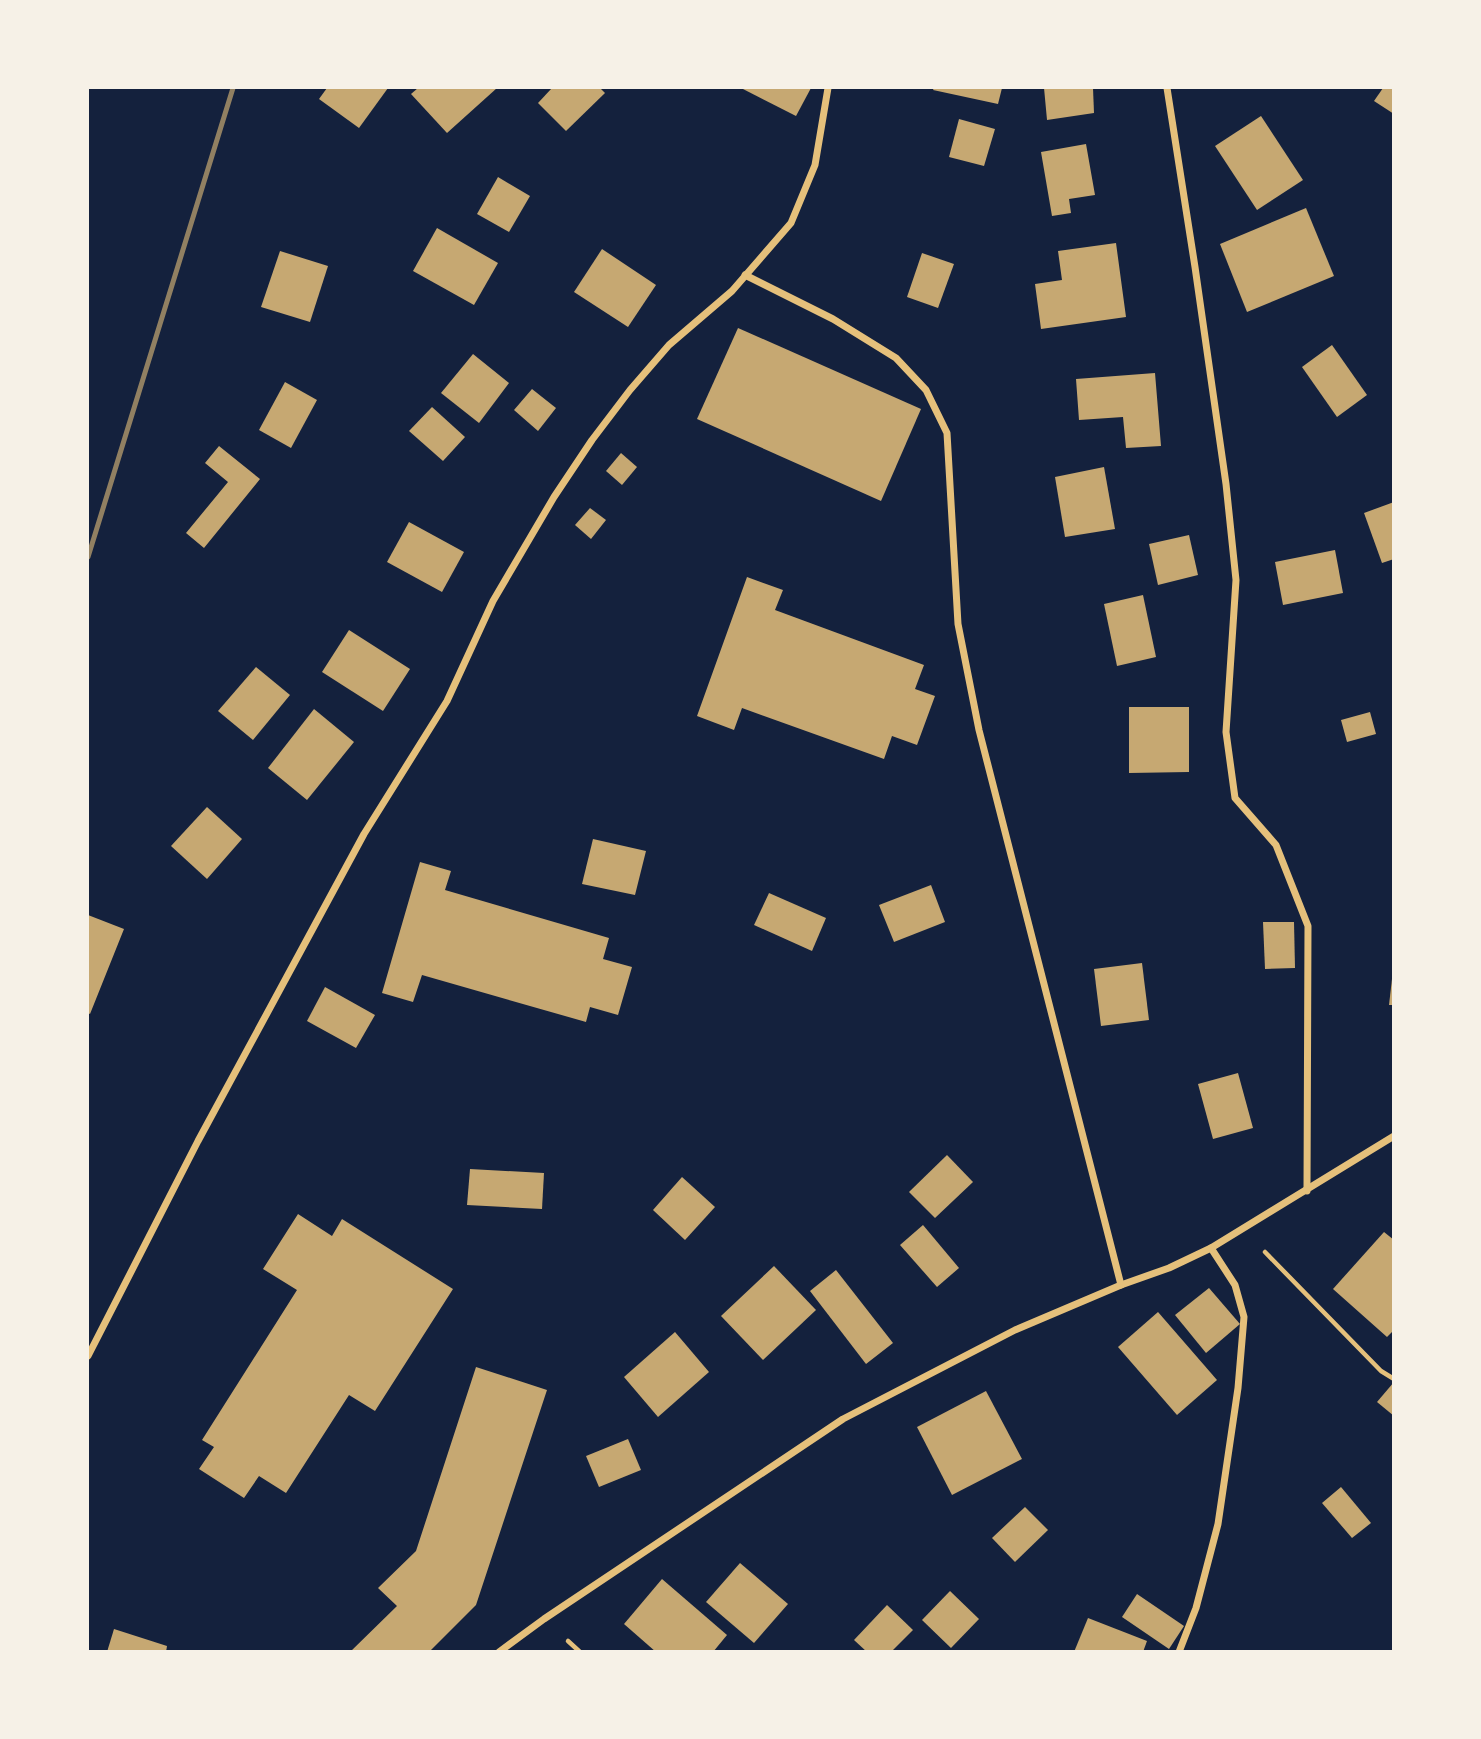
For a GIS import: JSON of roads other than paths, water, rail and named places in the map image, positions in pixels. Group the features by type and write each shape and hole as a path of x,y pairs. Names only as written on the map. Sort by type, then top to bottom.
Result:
{"street":[{"path":"88,1356 198,1142 364,834 447,701 493,601 554,497 592,439 630,390 669,345 732,291 791,223 815,165 828,88"},
{"path":"1167,88 1201,308 1236,580 1226,732 1235,798 1276,845 1308,926 1307,1191"},
{"path":"745,275 833,319 896,358 926,390 947,433 958,624 979,730 1121,1285"},
{"path":"499,1651 843,1419 1015,1330 1121,1285 1169,1268 1211,1248 1394,1136"},
{"path":"1180,1651 1196,1608 1218,1524 1238,1388 1244,1317 1235,1285 1211,1248"}],"railway":[{"path":"88,557 233,88"}]}
